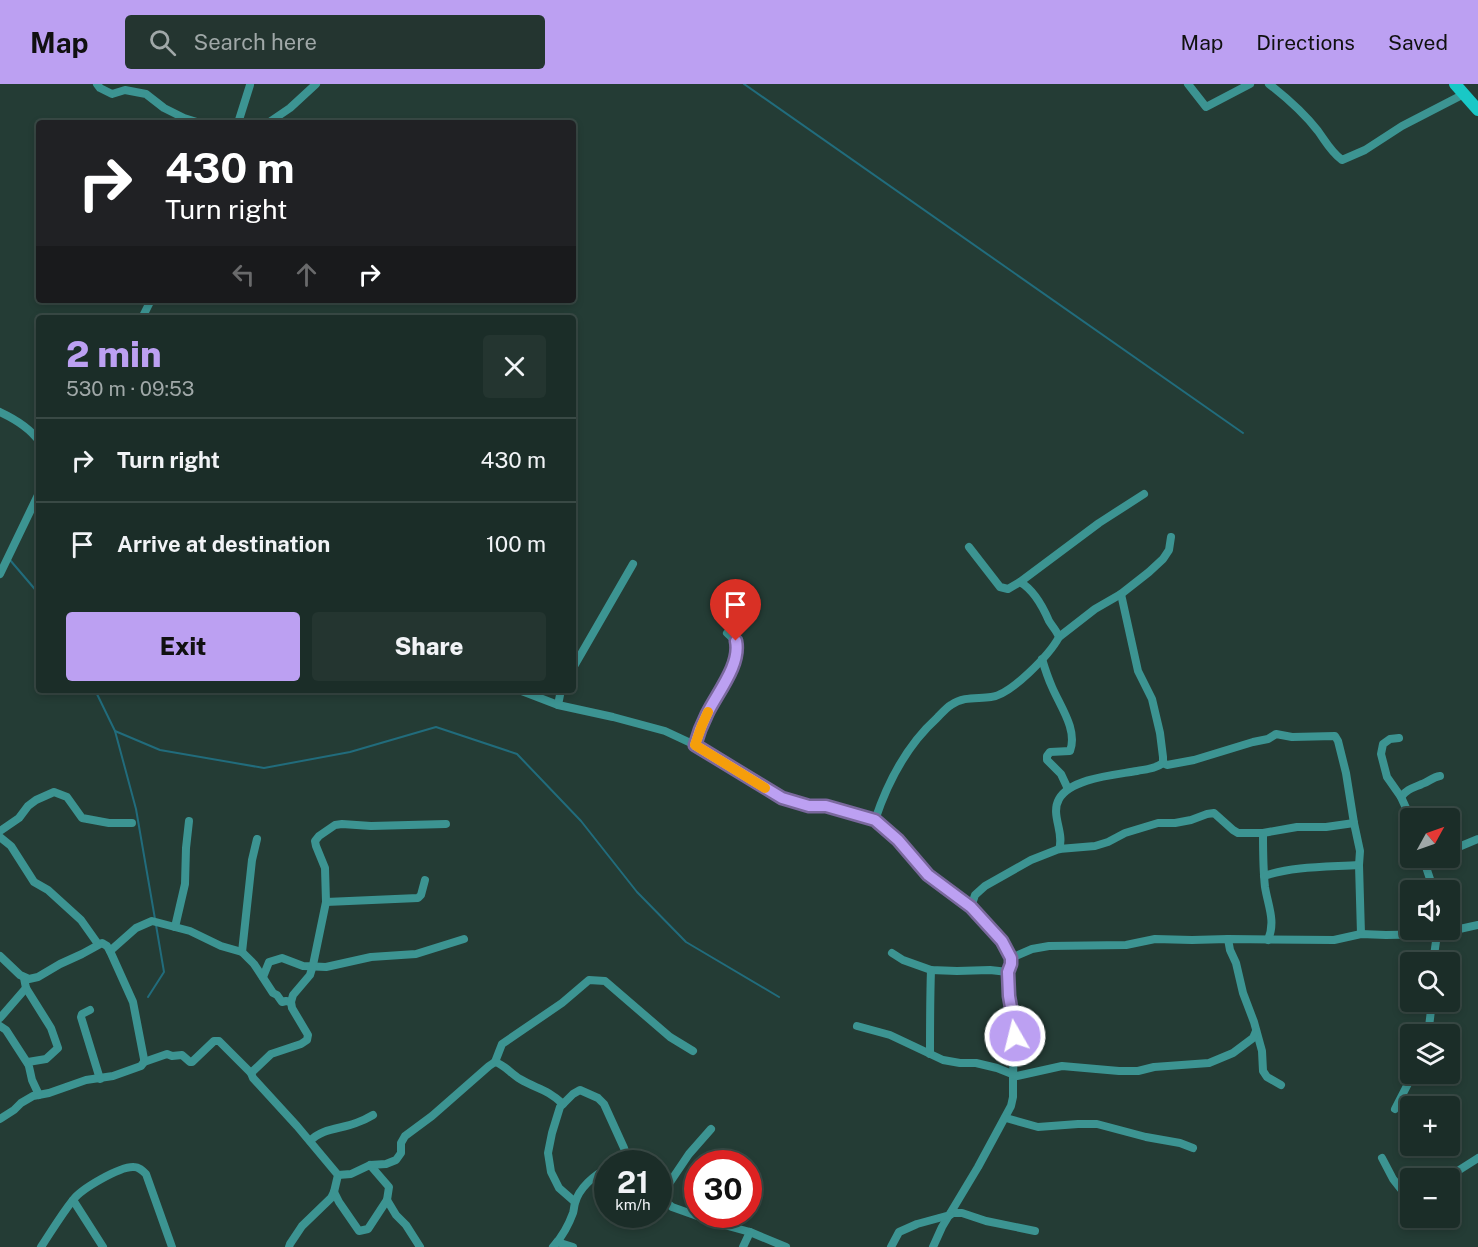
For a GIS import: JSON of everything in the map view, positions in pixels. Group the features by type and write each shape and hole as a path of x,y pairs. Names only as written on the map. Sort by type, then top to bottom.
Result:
{"street":[{"path":"97,84 112,94 125,90 146,94 164,108 190,120"},
{"path":"272,120 290,108 316,84"},
{"path":"1188,84 1206,107 1250,84"},
{"path":"1269,84 1299,110 1335,155 1342,160 1365,150 1460,89 1478,110"},
{"path":"239,120 250,85"},
{"path":"0,412 15,419 36,437"},
{"path":"969,547 1000,587 1008,589 1144,494"},
{"path":"0,574 36,507"},
{"path":"875,820 882,800 909,747 931,723 951,705 965,699 993,697 1012,687 1042,659 1059,637 1095,609 1121,594 1163,559 1169,550 1171,537"},
{"path":"576,663 633,564"},
{"path":"1020,582 1026,585 1046,612 1059,637"},
{"path":"1121,594 1138,671 1149,691 1160,733 1163,763"},
{"path":"695,745 706,715 727,679 736,656 736,641 727,633"},
{"path":"1042,659 1071,729 1070,751 1050,752 1047,756 1068,789"},
{"path":"527,693 558,705 665,731 695,745 782,798 809,806 826,806 875,820 898,840 928,875 971,907 1002,941 1011,958 1008,972 1009,996 1015,1030 1011,1106 942,1227 933,1247"},
{"path":"558,705 560,693"},
{"path":"1059,849 1061,843 1056,811 1059,800 1068,789 1078,784 1100,777 1152,769 1163,763 1167,765 1194,760 1268,739 1276,734 1292,737 1335,736 1346,773 1360,851 1361,934"},
{"path":"1399,738 1390,739 1383,744 1381,754 1387,777 1406,808"},
{"path":"1401,798 1405,791 1424,784 1432,777 1440,776"},
{"path":"0,831 19,818 36,800 54,792 68,797 82,818 109,823 132,823"},
{"path":"971,907 975,895 985,886 1031,860 1059,849 1095,846 1125,833 1158,823 1191,820 1214,813 1238,833 1263,833 1297,827 1326,827 1354,823"},
{"path":"175,927 185,884 189,821"},
{"path":"251,1073 271,1054 307,1040 308,1035 292,1008 291,1002 293,995 310,975 326,902 325,868 315,841 335,825 342,824 371,826 446,824"},
{"path":"1263,833 1262,857 1272,930 1268,940"},
{"path":"0,837 11,846 34,882 48,890 81,920 98,944"},
{"path":"243,952 252,860 257,839"},
{"path":"1460,846 1478,839"},
{"path":"1264,876 1295,869 1359,865"},
{"path":"326,902 418,898 425,880"},
{"path":"110,951 136,928 152,921 175,927 221,946 243,952 273,993 282,1002 291,1002"},
{"path":"1460,929 1478,925"},
{"path":"1011,958 1032,949 1049,946 1126,945 1155,939 1334,940 1361,934 1400,935"},
{"path":"263,977 269,963 282,958 303,966 326,967 371,957 416,954 464,939"},
{"path":"1228,939 1243,993 1257,1030 1262,1051 1263,1071 1267,1077 1281,1084"},
{"path":"0,956 24,978 29,979 38,977 98,944 104,944 110,951 133,1002 144,1062"},
{"path":"892,953 903,960 931,970 1008,972"},
{"path":"930,1054 931,970"},
{"path":"24,978 26,988 51,1028 58,1048 46,1059 30,1061 28,1064"},
{"path":"338,1175 351,1174 370,1165 386,1164 396,1160 401,1153 401,1143 405,1136 495,1062 502,1044 562,1004 590,980 605,981 670,1036 693,1052"},
{"path":"0,1018 26,988"},
{"path":"90,1010 81,1017 100,1079"},
{"path":"0,1026 6,1030 28,1064 39,1095"},
{"path":"857,1026 890,1035 943,1060 997,1068 1017,1076 1062,1066 1138,1071 1154,1067 1209,1063 1233,1053 1253,1038 1257,1030"},
{"path":"1,1117 21,1103 39,1095 141,1066 144,1062 166,1054 182,1055 191,1062 214,1041 219,1041 251,1073 338,1175"},
{"path":"495,1062 521,1080 554,1095 562,1104"},
{"path":"1395,1109 1408,1084"},
{"path":"575,1202 559,1188 551,1172 549,1154 552,1133 562,1104 580,1090 598,1098 604,1104 625,1150"},
{"path":"310,1141 314,1136 355,1124 374,1115"},
{"path":"1006,1118 1038,1127 1097,1124 1180,1143 1192,1148"},
{"path":"672,1181 689,1154 711,1129"},
{"path":"1382,1158 1400,1188"},
{"path":"1460,1169 1478,1158"},
{"path":"334,1192 359,1231 368,1229 387,1200 389,1187 370,1165"},
{"path":"41,1247 73,1200 117,1172 136,1166 146,1174 172,1247"},
{"path":"280,1247 289,1245 302,1226 331,1198 338,1175"},
{"path":"573,1247 555,1245 573,1214 579,1194 594,1176"},
{"path":"73,1200 103,1247"},
{"path":"387,1200 420,1247"},
{"path":"672,1207 750,1232 786,1247"},
{"path":"891,1247 899,1232 950,1214 962,1213 986,1221 1035,1231"},
{"path":"743,1247 750,1232"}],"waterway":[{"path":"744,84 1243,433"},
{"path":"10,560 36,590"},
{"path":"96,693 115,731 160,750 264,768 350,752 436,727 517,754 581,821 637,892 686,942 779,997"},
{"path":"115,731 136,809 155,919"},
{"path":"148,997 164,972 156,925"}],"slow traffic":[{"path":"708,712 695,745 765,788"}],"route":[{"path":"736,641 736,656 727,679 706,715 695,745 782,798 809,806 826,806 875,820 898,840 928,875 971,907 1002,941 1011,958 1008,972 1009,996 1015,1036"}]}
